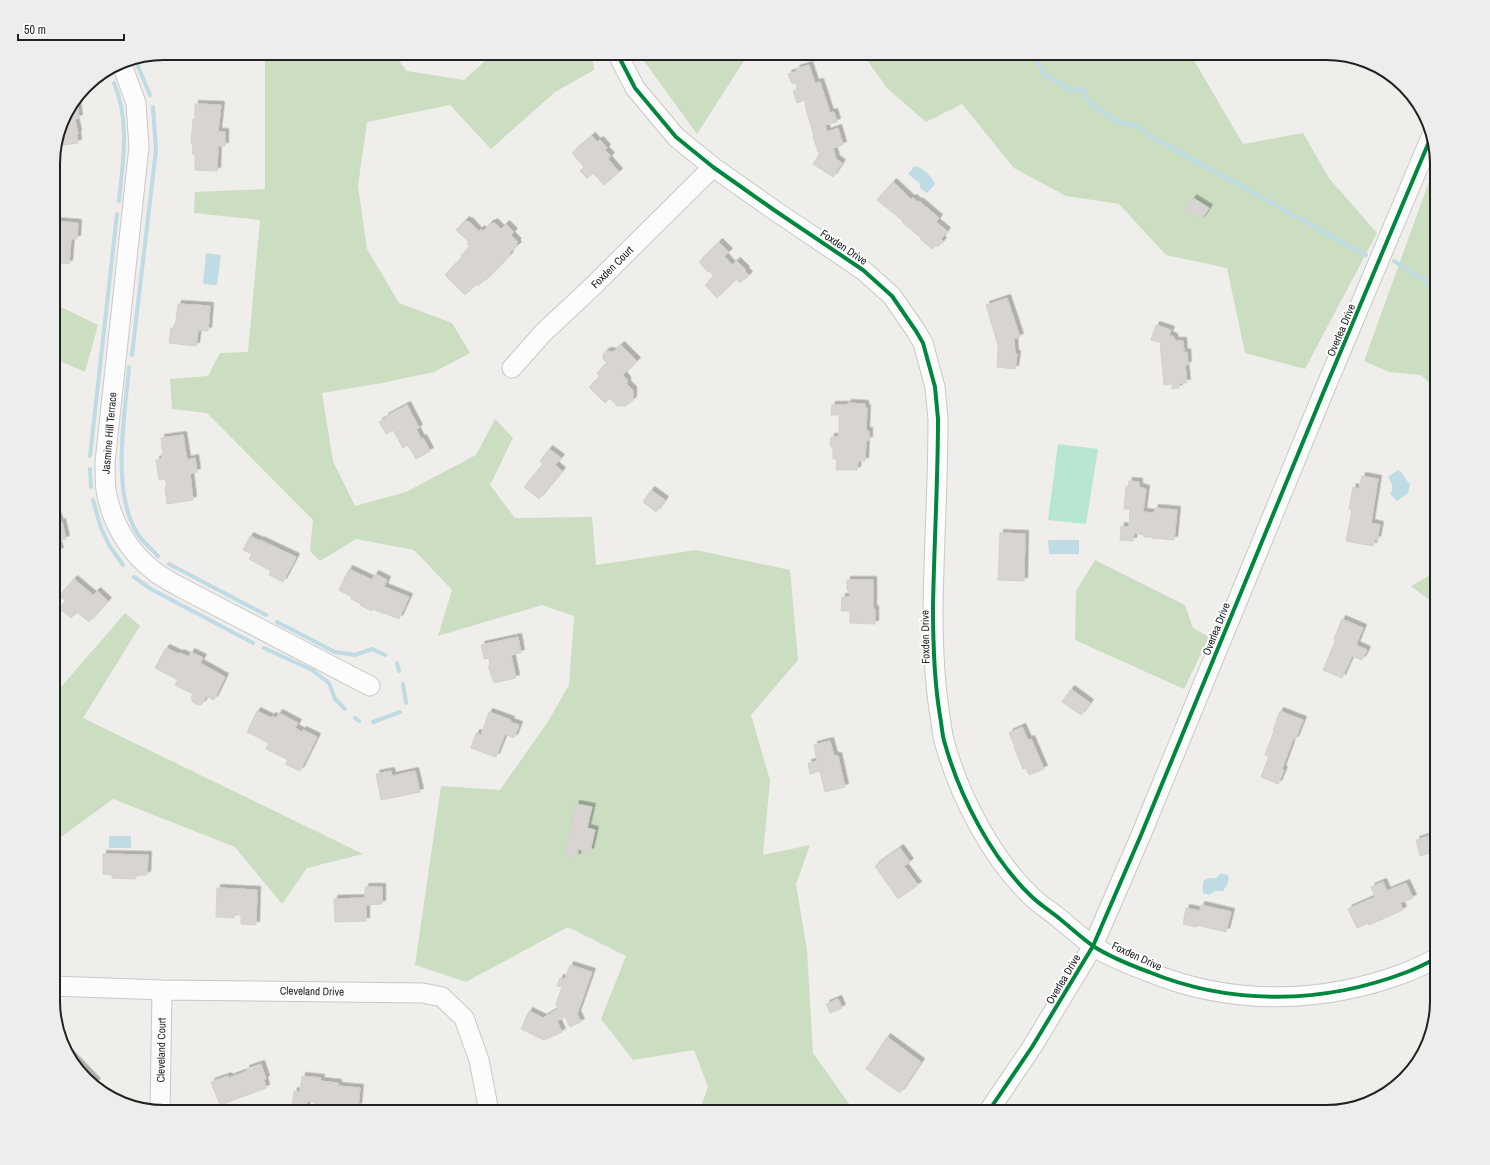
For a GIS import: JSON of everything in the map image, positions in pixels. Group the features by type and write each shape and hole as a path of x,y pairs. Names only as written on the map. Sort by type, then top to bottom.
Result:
{"street":[{"name":"Foxden Drive","path":"621,60 636,88 676,137 713,167 863,270 892,296 916,331 922,343 935,387 938,419 933,639 936,692 944,743 962,794 972,814 1001,862 1030,896 1093,946 1130,965 1162,978 1188,986 1225,993 1258,997 1306,996 1351,990 1380,982 1410,971 1430,961"},
{"name":"Jasmine Hill Terrace","path":"123,69 136,103 139,147 104,462 106,489 115,521 124,539 154,572 370,686"},
{"name":"Overlea Drive","path":"993,1105 1032,1047 1093,946 1159,793 1428,144"},
{"name":"Foxden Court","path":"512,368 544,333 713,167"},
{"name":"Cleveland Drive","path":"60,986 162,990 423,993 442,997 464,1018 479,1060 488,1105"},
{"name":"Cleveland Court","path":"160,1105 162,990"}],"green space":[{"path":"265,60 398,60 407,71 464,80 486,60 593,60 594,70 555,92 491,149 450,105 367,122 358,186 367,249 399,303 452,323 470,353 434,372 382,383 322,393 333,461 355,506 406,492 476,455 495,419 513,438 490,485 515,518 592,517 596,565 696,550 790,570 798,660 751,715 770,780 763,855 810,845 796,884 807,950 813,1053 850,1105 702,1105 708,1087 694,1050 633,1060 601,1019 626,956 568,927 466,982 415,965 441,786 500,790 547,723 569,685 574,616 542,605 438,636 452,590 414,550 356,539 320,561 310,551 313,520 207,413 172,409 170,379 208,376 220,353 248,352 260,220 194,213 195,192 265,189"},
{"path":"644,60 745,60 697,134"},
{"path":"867,60 1194,60 1243,144 1303,133 1329,178 1377,233 1305,369 1245,353 1227,268 1166,255 1119,204 1066,196 1014,168 962,104 926,122 887,88"},
{"path":"1430,179 1430,384 1421,375 1389,372 1364,361"},
{"path":"60,306 98,325 85,372 60,361"},
{"path":"1058,444 1098,449 1086,524 1048,520"},
{"path":"1095,560 1185,605 1193,628 1209,637 1184,689 1075,640 1076,591"},
{"path":"1430,575 1430,601 1411,586"},
{"path":"125,613 140,626 83,718 363,854 307,868 282,904 235,847 113,799 60,837 60,688"}],"water":[{"path":"915,166 927,173 935,184 927,193 920,188 920,184 908,174"},
{"path":"206,253 221,255 217,285 203,284"},
{"path":"1398,470 1410,485 1408,493 1397,501 1390,494 1392,487 1388,477"},
{"path":"1048,540 1079,540 1079,554 1049,554"},
{"path":"109,836 131,836 131,848 109,848"},
{"path":"1221,873 1228,875 1229,877 1228,883 1223,891 1216,891 1208,895 1203,893 1203,883 1205,879 1216,878"}],"building":[{"path":"809,65 815,83 820,82 830,113 834,112 837,122 825,125 827,132 838,128 843,145 833,148 836,159 842,163 833,177 813,164 820,153 818,152 813,136 805,106 805,100 797,103 793,91 798,90 796,83 792,84 788,74 797,71 796,69"},
{"path":"195,104 221,105 218,132 225,132 225,146 218,146 217,171 195,170 195,155 192,154 193,144 191,144 193,119 195,119"},
{"path":"78,107 79,118 75,119 78,143 62,145 68,125"},
{"path":"592,136 597,142 600,140 607,148 605,150 611,156 608,159 619,172 604,185 593,173 587,178 580,171 584,167 572,153"},
{"path":"893,182 911,199 913,198 919,203 919,201 939,218 936,222 947,231 941,239 943,241 938,247 936,245 932,249 902,222 903,221 877,200"},
{"path":"1193,198 1209,208 1201,220 1186,211"},
{"path":"466,220 468,222 469,221 479,232 481,229 483,231 494,222 501,229 506,224 514,232 511,235 518,242 516,243 518,245 512,251 511,250 509,256 486,280 485,279 478,286 476,284 465,295 445,275 470,246 467,244 469,242 456,230"},
{"path":"60,222 78,223 77,239 71,239 69,264 60,263"},
{"path":"719,242 729,252 724,256 732,265 737,261 749,275 740,283 736,279 717,298 705,285 714,276 699,262"},
{"path":"1007,298 1020,337 1014,339 1015,354 1017,354 1015,369 997,367 998,345 986,305"},
{"path":"178,304 210,306 208,331 198,330 196,346 169,343 171,328 175,328"},
{"path":"1156,325 1171,330 1169,335 1174,337 1175,341 1183,341 1184,353 1187,352 1188,365 1185,365 1187,383 1179,383 1179,388 1172,389 1172,384 1164,385 1160,342 1151,340"},
{"path":"621,345 637,361 623,375 627,380 627,384 633,390 633,400 626,406 617,406 610,398 605,403 589,387 600,377 597,373 607,363 603,359 603,354 607,351 613,352"},
{"path":"848,403 865,404 865,408 867,408 866,431 869,431 869,440 866,440 865,461 858,461 857,470 836,470 837,459 833,459 833,449 830,445 831,437 839,437 839,415 831,415 832,405 848,405"},
{"path":"407,405 419,428 416,429 421,439 423,438 430,451 416,459 408,445 403,448 393,430 386,434 379,422"},
{"path":"183,435 187,460 195,458 197,472 190,474 193,500 167,504 165,487 167,487 165,479 159,480 156,460 162,459 161,454 164,454 161,446 161,438"},
{"path":"549,449 561,458 555,465 562,471 539,499 524,487 543,464 540,461"},
{"path":"1362,476 1378,479 1371,523 1380,525 1377,540 1375,539 1373,546 1346,541 1352,510 1349,509 1353,487 1359,489"},
{"path":"1129,481 1139,482 1139,487 1146,489 1143,512 1154,513 1155,508 1177,510 1174,540 1144,537 1144,535 1134,533 1133,541 1120,540 1121,526 1129,527 1130,509 1124,509 1126,486 1128,487"},
{"path":"651,490 665,500 656,512 643,502"},
{"path":"62,522 66,539 60,541 60,523"},
{"path":"1000,533 1025,534 1024,581 998,580"},
{"path":"250,536 296,557 283,582 269,575 271,571 249,559 252,554 243,550"},
{"path":"349,569 372,580 375,574 387,580 384,587 409,597 399,619 373,609 372,611 360,605 361,604 351,599 352,597 339,590"},
{"path":"74,579 93,595 97,591 108,601 89,622 77,612 71,618 60,609 66,601 60,597"},
{"path":"847,580 873,580 873,609 875,609 875,624 850,623 850,611 841,611 842,597 850,597 850,591 847,590"},
{"path":"1342,619 1363,628 1356,645 1367,650 1362,660 1352,656 1342,678 1323,670 1336,639 1334,639"},
{"path":"518,637 521,653 511,655 516,678 494,683 488,666 490,665 489,658 484,659 481,645"},
{"path":"166,648 189,657 191,652 203,658 200,663 225,677 214,700 206,696 202,704 198,705 193,702 191,698 193,694 175,685 178,680 155,668"},
{"path":"1071,689 1090,703 1081,715 1062,702"},
{"path":"257,711 271,718 272,716 276,718 279,713 298,723 295,728 317,737 300,771 285,764 288,760 266,749 269,743 247,732"},
{"path":"1280,711 1303,720 1295,740 1293,739 1282,769 1284,770 1278,784 1261,777 1269,756 1265,755"},
{"path":"489,712 511,720 510,722 519,725 514,738 505,734 496,757 471,748 476,733 481,735"},
{"path":"1022,727 1028,740 1031,739 1044,769 1029,775 1026,768 1023,769 1009,733"},
{"path":"830,741 834,756 838,756 845,787 825,792 820,771 810,774 808,763 817,761 814,745"},
{"path":"391,771 392,776 415,771 420,792 381,800 376,774"},
{"path":"576,804 592,807 587,828 595,830 590,852 578,849 577,857 565,855"},
{"path":"1430,836 1430,853 1420,856 1416,840"},
{"path":"900,848 910,862 904,866 918,885 898,899 875,866"},
{"path":"103,854 148,855 147,875 136,875 136,879 112,878 112,875 103,874"},
{"path":"1383,882 1387,891 1406,883 1413,898 1400,903 1403,910 1369,925 1368,923 1357,928 1348,909 1375,897 1371,887"},
{"path":"365,887 382,887 382,904 366,905 366,921 335,922 334,899 365,898"},
{"path":"217,888 257,890 256,925 241,924 241,915 234,915 234,918 216,917"},
{"path":"1201,905 1231,912 1226,932 1197,925 1196,927 1183,924 1186,908 1200,911"},
{"path":"570,965 592,972 577,1014 581,1022 570,1027 565,1017 557,1021 562,1032 544,1040 521,1029 529,1011 543,1018 558,1009 556,1004 562,987 557,986 560,978 565,979"},
{"path":"838,999 842,1008 830,1013 826,1004"},
{"path":"887,1037 921,1062 900,1093 866,1069"},
{"path":"261,1064 266,1079 264,1080 266,1088 220,1105 211,1082 228,1076 229,1078 247,1071 246,1069"},
{"path":"302,1076 321,1078 320,1081 338,1083 338,1086 360,1088 358,1105 315,1105 315,1102 307,1101 306,1105 292,1105 294,1091 300,1092"}],"waterway":[{"path":"1037,60 1045,75 1071,90 1084,90 1089,102 1116,121 1139,127 1154,138 1366,255"},
{"path":"137,64 150,95"},
{"path":"114,83 119,97 124,126 119,201"},
{"path":"132,355 156,150 153,107"},
{"path":"90,456 117,214"},
{"path":"1394,261 1430,284"},
{"path":"129,367 122,454 122,477 125,499 130,519 139,536 158,556"},
{"path":"90,469 91,487"},
{"path":"93,500 101,528 109,545 123,565"},
{"path":"169,564 266,615"},
{"path":"134,577 151,589 253,643"},
{"path":"277,622 335,652 355,655 372,649 385,655"},
{"path":"264,648 312,670 329,683 335,699 345,709"},
{"path":"397,663 399,671"},
{"path":"403,684 406,703"},
{"path":"373,722 400,712"},
{"path":"355,718 359,721"}],"cycle path":[{"path":"621,60 635,88 676,137 713,167 863,270 892,296 923,343 935,387 938,419 933,635 936,689 944,741 959,785 978,825 1002,863 1016,880 1037,901 1089,943 1100,950 1149,972 1181,983 1213,991 1278,997 1311,995 1375,983 1407,972 1430,962"},
{"path":"993,1105 1032,1047 1093,946 1141,835 1324,391 1428,144"}]}
